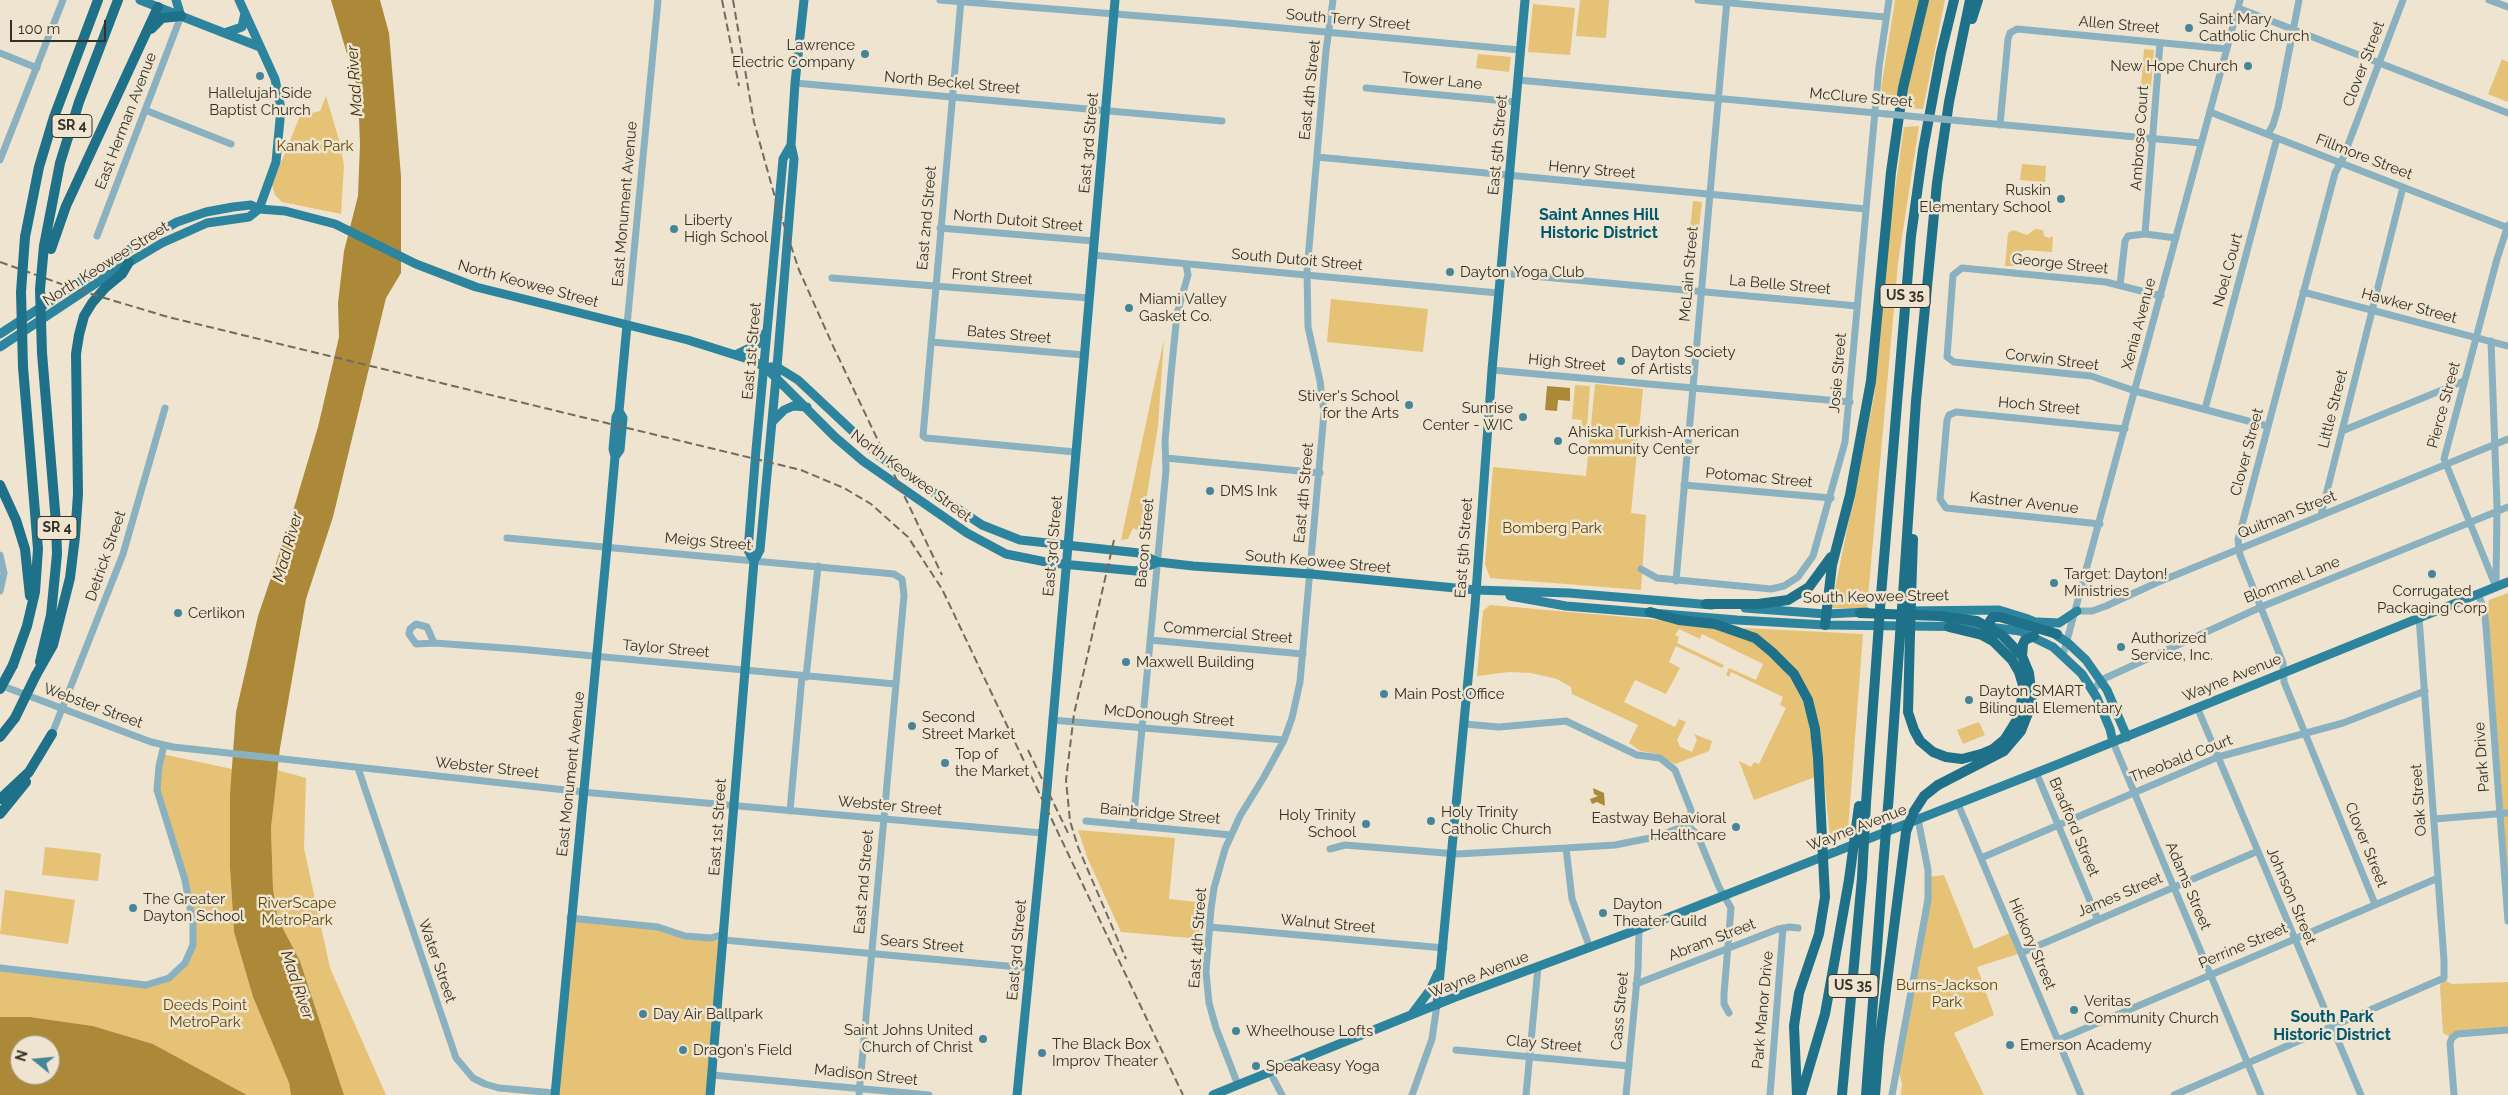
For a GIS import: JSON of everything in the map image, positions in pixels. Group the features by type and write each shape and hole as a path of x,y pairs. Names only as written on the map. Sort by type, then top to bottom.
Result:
{"highway":[{"name":"SR 4","path":"0,737 15,718 36,675 51,615 57,554 56,523 42,353 40,289 60,162 79,102 118,0"},
{"path":"1825,625 1832,565 1850,495 1871,380 1891,172 1904,88 1924,0"},
{"name":"US 35","path":"1842,1095 1862,878 1862,805 1874,684 1911,236 1924,140 1941,53 1954,0"},
{"name":"US 35","path":"1866,1095 1889,794 1905,634 1911,474 1931,238 1949,102 1970,0"},
{"path":"1949,102 1978,0"},
{"name":"SR 4","path":"0,689 23,639 37,578 38,549 23,367 21,292 25,237 39,167 54,117 98,2"},
{"path":"47,247 161,4"},
{"path":"146,36 162,18 181,16"},
{"path":"36,675 56,637 70,578 76,537 78,494 76,354 79,334 84,316 92,303 105,288 122,274 129,262"},
{"path":"1,488 16,520 25,549 31,605"},
{"path":"1706,604 1758,604 1788,600 1799,595 1819,576 1839,540"},
{"path":"1650,612 1679,620 1715,624 1755,638 1794,674 1808,700 1815,729 1825,897 1819,934 1799,993 1794,1026 1800,1093"},
{"path":"1860,613 1963,618 1977,621 1990,627 2002,635 2022,656 2029,673 2032,696 2030,708 2021,731 2004,751 1938,785 1924,796 1913,813 1906,832 1879,1045 1875,1095"},
{"path":"1993,641 1990,627 1990,621 1993,617 2000,617 2057,634"},
{"path":"1905,634 1908,712 1914,730 1920,741 1932,752 1946,757 1962,759 1994,748 2005,739 2020,714 2023,685 2019,672 2012,660 1993,641 1949,627"},
{"path":"2022,656 2025,640 2034,636"},
{"path":"0,814 25,785 52,734"},
{"path":"0,799 21,781 36,764"},
{"path":"1800,1093 1825,1014 1862,805"}],"main road":[{"path":"140,0 161,4 181,16 260,46"},
{"path":"176,0 181,16"},
{"path":"239,0 274,79 281,109 276,162 260,209"},
{"name":"East 1st Street","path":"710,1095 724,937 732,805 754,560 760,550 776,380 794,159 791,145 795,83 804,0"},
{"name":"East 3rd Street","path":"1017,1095 1066,565 1115,0"},
{"name":"East 5th Street","path":"1437,1005 1444,948 1476,590 1498,293 1525,0"},
{"path":"227,32 242,27 245,13"},
{"name":"East 1st Street","path":"754,560 748,550 783,159 791,145"},
{"name":"North Keowee Street","path":"0,334 136,245 177,222 206,212 233,207 250,206 260,209 285,211 335,224 416,264 476,287 737,354 765,367 776,380 807,406 835,437 863,461 980,541 1019,558 1066,565"},
{"name":"North Keowee Street","path":"0,348 129,262 162,243 195,227 219,220 249,216 260,209"},
{"name":"East Monument Avenue","path":"555,1094 570,918 607,547 615,457 613,449 616,417 619,411 627,325"},
{"path":"737,354 760,343 768,327"},
{"name":"North Keowee Street","path":"765,367 777,367 811,391 879,456 982,525 1020,540 1067,547"},
{"path":"772,422 784,410 794,406 807,406"},
{"name":"South Keowee Street","path":"1067,547 1138,553 1158,562 1476,590 1569,593 1826,614 1999,610 2034,622 2057,634 2086,660 2101,680 2127,736"},
{"name":"South Keowee Street","path":"1066,565 1136,571 1158,562"},
{"name":"Wayne Avenue","path":"1214,1095 1437,1005 1590,948 1958,804 2508,582"},
{"name":"South Keowee Street","path":"1476,590 1566,606 1825,625 1990,627 2012,630 2034,636 2064,655 2082,674 2093,691 2110,729 2112,742"},
{"path":"2034,622 2060,623 2077,611"},
{"path":"1411,1016 1430,990 1442,966"}],"street":[{"path":"0,160 63,0"},
{"name":"East Monument Avenue","path":"627,325 658,0"},
{"name":"South Terry Street","path":"940,0 1520,50"},
{"name":"East 4th Street","path":"1238,1085 1216,1028 1209,1003 1206,972 1214,888 1231,835 1284,740 1297,698 1303,654 1324,413 1320,381 1308,327 1307,275 1316,157 1333,0"},
{"path":"1698,0 1727,1 1885,17"},
{"name":"Josie Street","path":"1641,569 1657,578 1762,589 1784,586 1792,582 1805,570 1813,556 1842,461 1850,402 1874,113 1885,17 1889,0"},
{"name":"Xenia Avenue","path":"2064,655 2239,0"},
{"path":"2268,134 2278,108 2299,0"},
{"name":"Clover Street","path":"2375,904 2284,682 2283,663 2239,550 2238,540 2339,162 2343,158 2404,0"},
{"path":"2489,0 2508,7"},
{"path":"2503,0 2508,7"},
{"name":"East 2nd Street","path":"960,1 924,437 1076,452"},
{"name":"McLain Street","path":"1676,581 1727,1"},
{"path":"2238,8 2508,113"},
{"name":"East Herman Avenue","path":"97,236 181,16"},
{"name":"Allen Street","path":"2000,125 2008,39 2010,33 2017,29 2227,49"},
{"name":"Ambrose Court","path":"2145,234 2152,170 2152,139 2160,43"},
{"path":"0,53 36,68"},
{"name":"McClure Street","path":"1518,80 2201,143"},
{"name":"North Beckel Street","path":"795,83 1222,120"},
{"name":"Tower Lane","path":"1366,88 1516,102"},
{"path":"145,110 231,144"},
{"name":"Fillmore Street","path":"2210,112 2508,227"},
{"name":"Noel Court","path":"2205,409 2277,138"},
{"name":"Henry Street","path":"1316,157 1866,209"},
{"name":"Little Street","path":"2321,515 2403,187"},
{"name":"Pierce Street","path":"2496,587 2444,465 2444,459 2508,227"},
{"name":"North Dutoit Street","path":"940,228 1094,241"},
{"path":"2120,285 2126,239 2130,235 2145,234 2176,238"},
{"name":"South Dutoit Street","path":"1093,255 1498,293"},
{"name":"Bacon Street","path":"1133,825 1158,562 1177,314 1188,275 1186,264"},
{"name":"George Street","path":"1948,359 1946,354 1955,272 1962,268 2120,285 2160,296"},
{"name":"La Belle Street","path":"1500,273 1857,306"},
{"name":"Front Street","path":"832,278 1089,298"},
{"name":"Hawker Street","path":"2303,292 2508,346"},
{"path":"2491,341 2497,511 2496,587"},
{"name":"Bates Street","path":"931,342 1084,355"},
{"name":"Corwin Street","path":"1948,359 1954,362 2084,375 2135,391 2267,426"},
{"name":"High Street","path":"1492,370 1850,402"},
{"path":"2342,431 2464,381"},
{"name":"Detrick Street","path":"52,734 123,554 165,408"},
{"name":"Hoch Street","path":"1946,508 1940,499 1947,420 1950,414 1956,412 2125,429"},
{"name":"Quitman Street","path":"2077,611 2092,611 2508,439"},
{"path":"1166,458 1320,473"},
{"name":"Potomac Street","path":"1684,485 1831,498"},
{"name":"Blommel Lane","path":"2093,691 2101,680 2261,607 2508,507"},
{"name":"Kastner Avenue","path":"1946,508 2100,524"},
{"name":"Meigs Street","path":"506,538 894,574 903,581"},
{"path":"0,555 4,573 0,591"},
{"path":"790,811 818,566"},
{"name":"East 2nd Street","path":"859,1092 905,591 903,581"},
{"path":"2083,588 2124,597"},
{"name":"Park Drive","path":"2478,594 2484,609 2504,813 2508,920"},
{"name":"Oak Street","path":"2332,1027 2442,979 2445,974 2419,617"},
{"name":"Commercial Street","path":"1150,640 1303,654"},
{"name":"Taylor Street","path":"434,643 895,684"},
{"name":"Webster Street","path":"0,685 63,710 164,745 201,751 583,792 1042,833"},
{"name":"Theobald Court","path":"1981,858 2218,757 2344,723 2425,691"},
{"name":"Johnson Street","path":"2197,707 2361,1095"},
{"name":"McDonough Street","path":"1052,720 1284,740"},
{"path":"1464,724 1499,727 1556,720 1566,721 1637,755 1660,758 1675,770 1691,810 1690,828"},
{"name":"Adams Street","path":"2112,742 2261,1095"},
{"path":"0,968 137,985 156,983 169,978 178,971 191,952 193,937 189,899 157,790 158,766 164,745"},
{"name":"Water Street","path":"358,768 456,1058 473,1078 485,1084 499,1088 555,1094"},
{"name":"Bradford Street","path":"2036,772 2098,920"},
{"name":"Hickory Street","path":"1958,804 2081,1095"},
{"path":"2434,819 2504,813"},
{"path":"1892,1095 1928,900 1928,870 1918,819"},
{"name":"Bainbridge Street","path":"1086,821 1231,835"},
{"path":"1330,849 1345,845 1452,854 1566,848 1615,845 1655,837 1682,827 1690,828 1697,834 1719,887 1725,894 1731,908 1724,994 1724,1004 1728,1013"},
{"path":"1566,848 1571,896 1590,948"},
{"name":"James Street","path":"2021,953 2258,851"},
{"name":"Perrine Street","path":"2058,1040 2438,878"},
{"name":"Sears Street","path":"570,918 658,927 685,936 724,937 872,954 1029,968"},
{"name":"Walnut Street","path":"1210,927 1444,948"},
{"name":"Abram Street","path":"1636,984 1783,928 1798,928"},
{"name":"Park Manor Drive","path":"1770,1095 1783,928"},
{"name":"Cass Street","path":"1626,1095 1639,929"},
{"path":"1526,1095 1538,967"},
{"name":"East 5th Street","path":"1412,1095 1432,1039 1437,1005"},
{"path":"2174,1095 2332,1027"},
{"path":"2454,1095 2450,1044 2452,1038 2457,1034 2508,1030"},
{"name":"Clay Street","path":"1456,1050 1629,1066"},
{"path":"1270,1072 1282,1095"},
{"name":"Madison Street","path":"712,1075 859,1092 929,1095"}],"green space":[{"path":"1580,0 1609,0 1606,38 1576,36"},
{"path":"1895,0 1945,0 1923,109 1892,107 1881,89"},
{"path":"1533,4 1575,8 1570,55 1528,52"},
{"path":"2144,49 2154,50 2151,87 2141,86"},
{"path":"1478,54 1511,57 1509,72 1476,68"},
{"path":"2502,59 2508,62 2508,102 2488,94"},
{"name":"Kanak Park","path":"326,96 341,147 344,166 341,214 282,202 275,195 272,185 300,116 320,111"},
{"path":"1919,126 1898,263 1867,608 1831,608 1874,397 1887,245 1904,127"},
{"path":"2022,164 2046,166 2045,182 2020,180"},
{"path":"1693,201 1702,202 1699,228 1690,228"},
{"path":"2035,229 2043,230 2044,236 2049,238 2053,236 2052,252 2025,250 2018,254 2016,266 2005,266 2008,233 2013,230 2027,235"},
{"path":"1331,299 1428,309 1423,352 1327,342"},
{"path":"1164,339 1158,426 1141,532 1133,528 1128,539 1121,540"},
{"name":"Bomberg Park","path":"1595,384 1643,389 1631,513 1646,515 1641,590 1490,578 1485,564 1493,467 1586,476"},
{"path":"1575,385 1590,386 1587,429 1581,428 1582,420 1572,419"},
{"path":"2508,593 2508,921 2484,609 2488,608 2489,600"},
{"path":"1490,605 1661,620 1713,627 1757,644 1774,658 1791,679 1805,706 1811,735 1815,777 1754,800 1739,761 1751,767 1754,762 1759,764 1786,708 1780,705 1783,697 1731,672 1729,677 1726,675 1729,668 1756,680 1763,664 1702,634 1700,639 1679,629 1675,635 1679,637 1677,643 1724,665 1722,668 1676,646 1669,662 1680,668 1666,694 1635,680 1624,702 1675,727 1679,719 1686,722 1677,740 1680,747 1692,752 1697,740 1694,734 1712,741 1709,751 1675,764 1658,754 1640,751 1629,743 1638,725 1572,694 1571,687 1557,679 1531,673 1509,672 1477,676 1483,611"},
{"path":"1744,628 1863,634 1848,829 1830,838 1820,736 1805,688"},
{"path":"1979,722 1985,735 1963,744 1957,730"},
{"name":"Deeds Point MetroPark","path":"162,754 232,769 230,868 234,932 253,997 289,1083 291,1095 247,1095 153,1044 93,1026 30,1017 0,1017 0,968 137,985 169,978 191,952 189,899 159,799"},
{"name":"RiverScape MetroPark","path":"277,770 306,778 304,848 330,968 386,1095 344,1095 300,961 278,919 273,889 271,828"},
{"path":"1078,830 1175,838 1169,899 1206,903 1201,939 1121,932 1087,857"},
{"path":"45,847 101,854 98,881 42,875"},
{"name":"Burns-Jackson Park","path":"1944,875 1974,949 2012,932 2021,953 1977,967 1994,1015 1954,1033 1984,1095 1901,1095 1902,1084 1897,1065 1928,877"},
{"path":"5,890 75,900 68,944 0,934"},
{"name":"Day Air Ballpark","path":"570,918 658,927 685,936 724,940 709,1095 556,1095"},
{"path":"2442,979 2452,984 2508,982 2508,1030 2452,1038 2443,1033 2440,987"}],"water":[{"name":"Mad River","path":"331,0 380,0 389,33 401,176 401,273 386,298 333,517 306,599 280,748 271,828 273,889 278,919 300,961 344,1095 291,1095 289,1083 253,997 234,932 230,868 230,794 236,712 258,616 288,528 318,427 339,337 338,303 344,251 358,196 360,144 358,91"},
{"path":"1547,386 1570,388 1570,401 1558,400 1557,411 1545,410"},
{"path":"1593,788 1604,793 1605,806 1597,802 1592,804 1590,799 1598,796 1594,794"},
{"path":"0,1017 30,1017 93,1026 153,1044 247,1095 0,1095"}],"railway":[{"path":"722,0 739,86"},
{"path":"733,0 754,122 776,201 799,270 942,575"},
{"path":"0,262 78,290 168,317 801,470 844,488 871,504 908,537 942,589 1183,1095"},
{"path":"1114,540 1074,714 1066,780 1070,821 1078,847 1126,959"},
{"path":"1028,750 1069,835"}],"place":[{"name":"Saint Mary Catholic Church","path":"2189,28"},
{"name":"Lawrence Electric Company","path":"865,54"},
{"name":"New Hope Church","path":"2248,66"},
{"name":"Hallelujah Side Baptist Church","path":"260,76"},
{"name":"Ruskin Elementary School","path":"2061,199"},
{"name":"Liberty High School","path":"674,229"},
{"name":"Dayton Yoga Club","path":"1450,272"},
{"name":"Miami Valley Gasket Co.","path":"1129,308"},
{"name":"Dayton Society of Artists","path":"1621,361"},
{"name":"Stiver's School for the Arts","path":"1409,405"},
{"name":"Sunrise Center - WIC","path":"1523,417"},
{"name":"Ahiska Turkish-American Community Center","path":"1558,441"},
{"name":"DMS Ink","path":"1210,491"},
{"name":"Corrugated Packaging Corp","path":"2432,574"},
{"name":"Target: Dayton! Ministries","path":"2054,583"},
{"name":"Cerlikon","path":"178,613"},
{"name":"Authorized Service, Inc.","path":"2121,647"},
{"name":"Maxwell Building","path":"1126,662"},
{"name":"Main Post Office","path":"1384,694"},
{"name":"Dayton SMART Bilingual Elementary","path":"1969,700"},
{"name":"Second Street Market","path":"912,726"},
{"name":"Top of the Market","path":"945,763"},
{"name":"Holy Trinity Catholic Church","path":"1431,821"},
{"name":"Holy Trinity School","path":"1366,824"},
{"name":"Eastway Behavioral Healthcare","path":"1736,827"},
{"name":"The Greater Dayton School","path":"133,908"},
{"name":"Dayton Theater Guild","path":"1603,913"},
{"name":"Veritas Community Church","path":"2074,1010"},
{"name":"Day Air Ballpark","path":"643,1014"},
{"name":"Wheelhouse Lofts","path":"1236,1031"},
{"name":"Saint Johns United Church of Christ","path":"983,1039"},
{"name":"Emerson Academy","path":"2010,1045"},
{"name":"Dragon's Field","path":"683,1050"},
{"name":"The Black Box Improv Theater","path":"1042,1053"},
{"name":"Speakeasy Yoga","path":"1256,1066"}],"district":[{"name":"Saint Annes Hill Historic District","path":"1599,224"},
{"name":"South Park Historic District","path":"2332,1026"}]}
